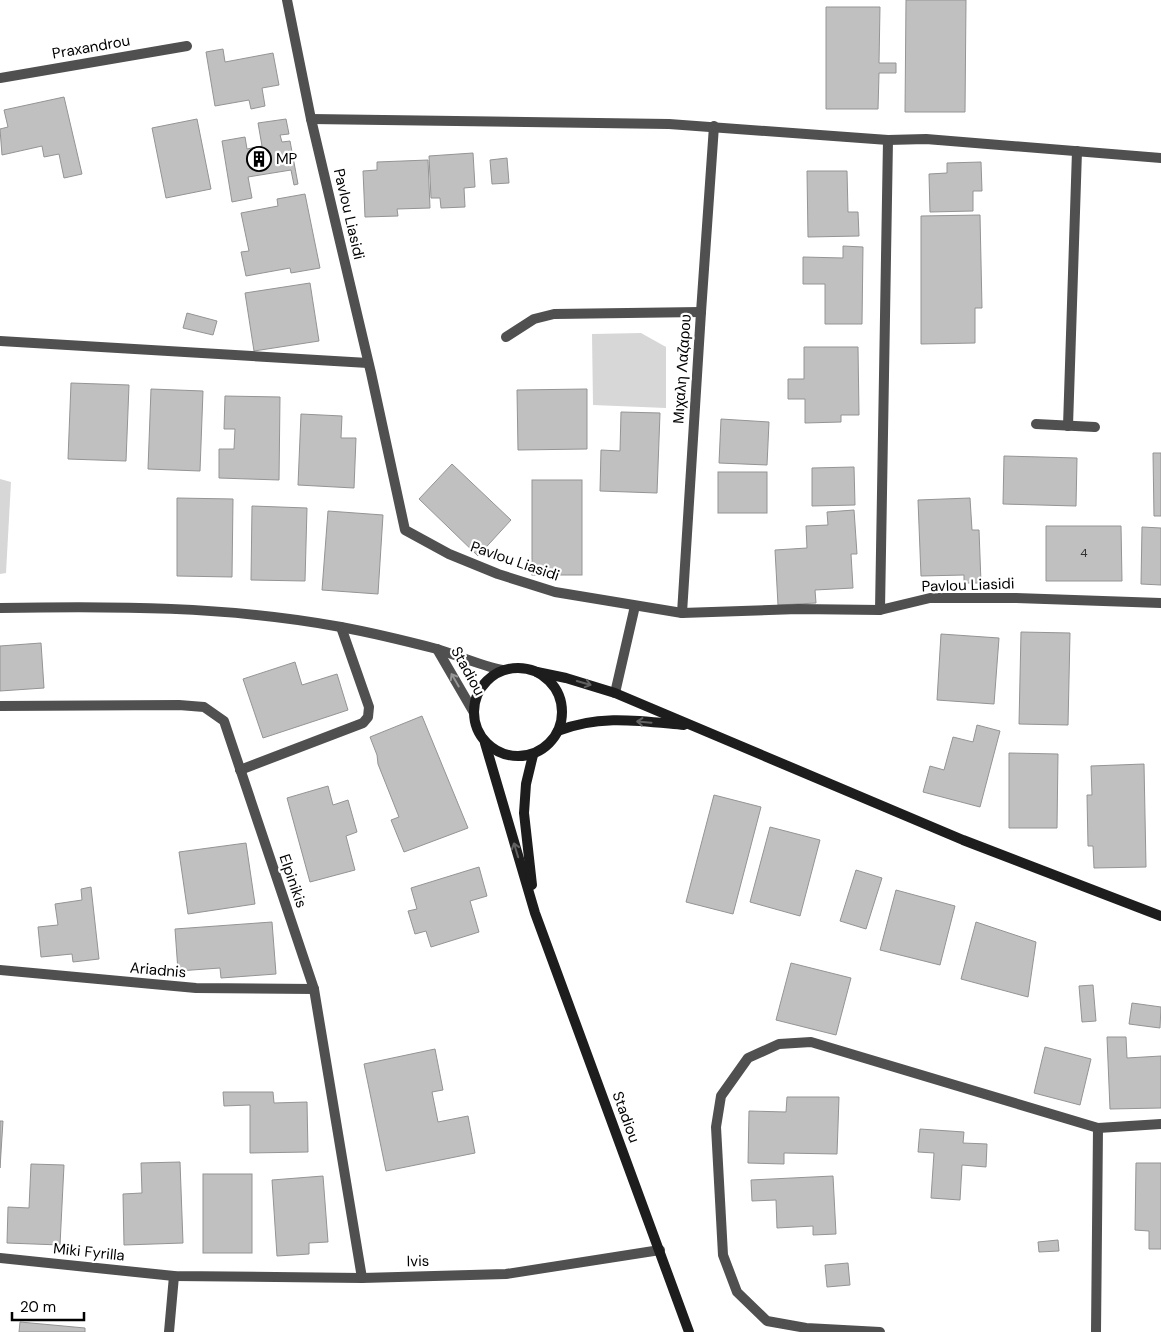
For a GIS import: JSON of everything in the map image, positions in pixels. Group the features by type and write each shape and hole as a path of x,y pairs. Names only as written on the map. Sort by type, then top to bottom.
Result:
{"street":[{"name":"Pavlou Liasidi","path":"287,0 311,119 405,530 449,554 498,574 554,592 682,613 798,609 880,610 930,598 1015,598 1161,604"},
{"name":"Praxandrou","path":"0,78 186,46"},
{"path":"311,119 714,126 888,140 926,140 1161,158"},
{"name":"Μιχαλη Λαζαρου","path":"682,613 714,126"},
{"path":"880,610 888,140"},
{"path":"1068,426 1077,151"},
{"path":"506,337 534,319 554,314 701,312"},
{"path":"0,341 368,363"},
{"path":"1036,424 1095,426"},
{"path":"0,608 110,606 261,615 342,627 436,649"},
{"path":"614,693 635,606"},
{"path":"240,770 362,723 368,717 369,707 342,627"},
{"name":"Stadiou","path":"436,649 483,666 502,670"},
{"name":"Stadiou","path":"436,649 473,711"},
{"path":"536,672 551,682 560,697 562,714 558,731 548,746 533,755 516,757 499,754 485,743 476,728 473,711 477,694 487,679 502,670 520,668 566,678 614,693 963,840 1161,916"},
{"name":"Elpinikis","path":"0,706 179,705 204,707 224,721 314,989 362,1278"},
{"path":"558,731 576,724 597,721 628,720 692,726"},
{"name":"Stadiou","path":"485,743 536,913 689,1332"},
{"name":"Stadiou","path":"533,755 526,784 524,813 536,913"},
{"name":"Ariadnis","path":"0,970 196,988 314,989"},
{"path":"880,1332 806,1328 767,1321 737,1292 723,1255 716,1127 721,1096 748,1058 779,1044 811,1042 1098,1128 1161,1124"},
{"path":"1096,1332 1098,1128"},
{"name":"Ivis","path":"174,1276 362,1278 506,1274 660,1250"},
{"name":"Miki Fyrilla","path":"0,1258 174,1276"},
{"path":"169,1332 174,1276"}],"shaded area":[{"path":"641,333 666,347 666,408 593,405 592,334"},
{"path":"0,479 11,482 6,573 0,574"}],"building":[{"path":"906,0 966,0 965,112 905,112"},
{"path":"826,7 880,7 879,63 896,63 896,73 879,73 878,109 826,109"},
{"path":"223,49 225,62 273,53 279,85 262,88 265,106 251,109 249,100 215,106 206,52"},
{"path":"64,97 82,174 64,178 59,154 44,157 42,146 2,155 0,129 8,127 4,110"},
{"path":"197,119 211,189 166,198 152,128"},
{"name":"MP","path":"286,119 289,134 280,135 282,142 290,141 298,184 294,185 291,170 248,177 252,198 232,202 222,141 245,137 247,149 262,146 258,123"},
{"path":"473,153 475,187 464,188 465,207 441,208 440,198 431,198 429,156"},
{"path":"507,158 509,183 492,184 490,160"},
{"path":"428,160 430,208 397,209 398,216 365,217 363,171 377,170 377,162"},
{"path":"981,162 982,191 973,191 973,211 930,212 929,174 947,173 947,163"},
{"path":"807,171 847,171 848,212 858,212 859,236 808,237"},
{"path":"305,194 320,268 291,273 290,268 246,276 241,252 249,251 241,213 278,206 277,199"},
{"path":"980,215 982,308 975,308 975,343 921,344 921,216"},
{"path":"843,246 863,247 862,324 825,324 825,284 803,284 803,257 843,258"},
{"path":"310,283 319,341 254,351 245,293"},
{"path":"187,313 217,321 213,335 183,328"},
{"path":"804,347 858,347 859,415 841,415 841,422 805,423 805,399 788,399 788,379 804,379"},
{"path":"71,383 129,385 126,461 68,459"},
{"path":"151,389 203,391 200,471 148,469"},
{"path":"587,389 587,449 518,450 517,390"},
{"path":"225,396 280,397 279,480 219,478 219,449 234,449 235,429 224,429"},
{"path":"621,412 660,413 657,493 600,491 601,450 620,451"},
{"path":"301,414 342,416 341,438 356,438 354,488 298,485"},
{"path":"721,419 769,422 767,465 719,463"},
{"path":"1153,453 1161,453 1161,516 1154,516"},
{"path":"1004,456 1077,458 1076,506 1003,504"},
{"path":"452,464 511,520 478,556 419,499"},
{"path":"854,467 855,505 812,506 812,468"},
{"path":"718,472 767,472 767,513 718,513"},
{"path":"532,480 582,480 582,575 532,575"},
{"path":"177,498 233,499 232,577 177,576"},
{"path":"970,498 972,530 979,530 981,583 964,583 964,575 921,576 918,500"},
{"path":"252,506 307,508 305,581 251,580"},
{"path":"854,510 857,554 851,554 853,588 815,590 816,603 778,605 775,550 807,548 806,526 828,525 827,512"},
{"path":"328,511 383,515 378,594 322,590"},
{"path":"1046,526 1121,526 1122,581 1046,581"},
{"path":"1142,527 1161,528 1161,585 1141,584"},
{"path":"1021,632 1070,633 1068,725 1019,724"},
{"path":"941,634 999,638 994,704 937,700"},
{"path":"41,643 44,688 0,691 0,646"},
{"path":"295,662 302,685 337,674 348,710 263,738 243,679"},
{"path":"422,716 468,828 404,852 391,820 399,817 378,764 377,755 370,737"},
{"path":"977,725 1000,731 980,807 923,792 930,766 944,770 953,737 973,742"},
{"path":"1009,753 1058,754 1057,828 1009,828"},
{"path":"1144,764 1146,867 1094,868 1093,846 1088,846 1087,795 1092,795 1091,766"},
{"path":"328,786 333,805 348,800 357,832 346,836 355,870 310,882 287,798"},
{"path":"714,795 761,807 733,914 686,902"},
{"path":"770,827 820,840 800,916 750,902"},
{"path":"246,843 255,904 188,914 179,852"},
{"path":"479,867 487,896 470,901 479,932 431,947 426,931 415,934 408,911 417,909 411,888"},
{"path":"856,870 882,878 866,929 840,921"},
{"path":"91,887 99,959 73,962 72,954 41,957 38,927 58,925 55,904 82,900 81,889"},
{"path":"896,890 955,906 940,965 880,950"},
{"path":"272,922 276,974 221,978 220,968 178,971 175,929"},
{"path":"976,922 1036,942 1028,997 961,979"},
{"path":"791,963 851,978 836,1035 776,1020"},
{"path":"1093,985 1096,1021 1082,1022 1079,986"},
{"path":"1132,1003 1161,1007 1160,1028 1129,1024"},
{"path":"1107,1037 1126,1037 1127,1058 1161,1056 1161,1108 1110,1109"},
{"path":"1045,1047 1091,1059 1080,1105 1034,1093"},
{"path":"435,1049 443,1090 432,1092 438,1122 468,1116 475,1153 386,1171 364,1064"},
{"path":"223,1092 273,1092 274,1103 307,1102 308,1152 250,1153 250,1105 224,1106"},
{"path":"787,1097 839,1097 837,1154 784,1153 784,1164 748,1163 749,1111 786,1112"},
{"path":"0,1121 3,1121 0,1168"},
{"path":"920,1129 964,1132 963,1143 987,1144 986,1167 962,1165 960,1200 931,1198 934,1153 918,1152"},
{"path":"180,1162 183,1243 124,1245 123,1194 142,1193 141,1163"},
{"path":"1136,1163 1161,1163 1161,1249 1149,1249 1149,1231 1135,1230"},
{"path":"31,1164 64,1165 60,1245 7,1243 8,1207 29,1208"},
{"path":"203,1174 252,1174 252,1253 203,1253"},
{"path":"323,1176 328,1242 309,1243 309,1254 277,1256 272,1180"},
{"path":"833,1176 836,1234 813,1235 813,1226 777,1228 776,1200 752,1201 751,1180"},
{"path":"1058,1240 1059,1251 1039,1252 1038,1242"},
{"path":"848,1263 850,1285 827,1287 825,1265"},
{"path":"20,1322 85,1328 85,1332 19,1332"}],"place":[{"name":"MP","path":"259,159"}]}
